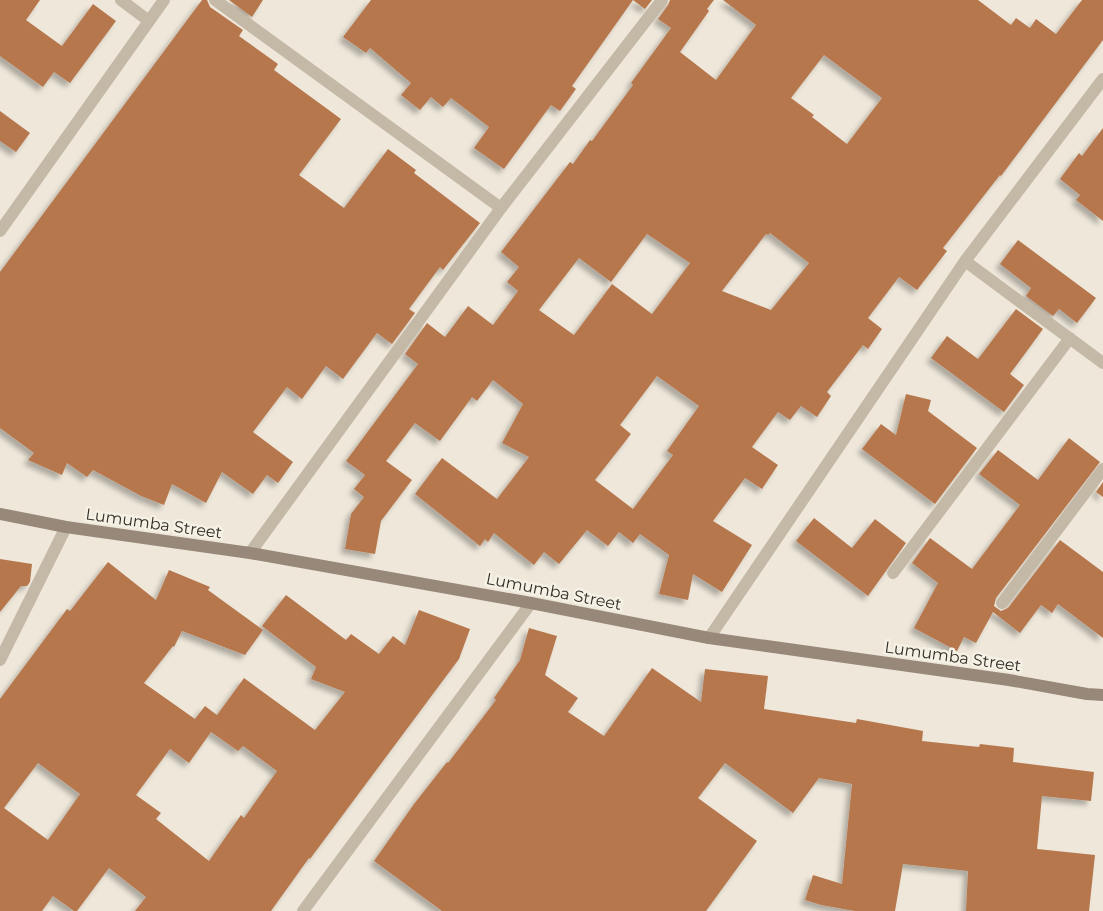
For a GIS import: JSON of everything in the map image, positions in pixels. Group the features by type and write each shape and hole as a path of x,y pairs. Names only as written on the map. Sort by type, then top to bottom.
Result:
{"main road":[{"name":"Lumumba Street","path":"0,514 66,527 250,553 531,603 709,638 1103,695"}],"street":[{"path":"121,0 149,21"},
{"path":"0,231 164,0"},
{"path":"215,0 501,208"},
{"path":"250,553 501,208 662,0"},
{"path":"709,638 965,260 1103,78"},
{"path":"965,260 1103,363"},
{"path":"893,573 1070,338"},
{"path":"1002,603 1103,469"},
{"path":"0,660 66,527"},
{"path":"303,911 531,603"}],"building":[{"path":"0,0 40,0 26,20 62,46 93,4 116,21 70,83 54,72 43,87 0,56"},
{"path":"202,0 207,0 210,7 243,30 239,36 278,64 274,70 341,119 299,175 344,208 388,149 416,170 414,173 480,223 443,270 440,267 409,309 415,313 392,344 377,333 343,379 326,366 302,399 287,387 253,432 293,462 278,483 267,475 253,494 222,472 206,503 172,484 164,505 141,496 93,470 87,477 67,463 62,475 28,460 34,453 0,428 0,272"},
{"path":"229,0 263,0 252,17"},
{"path":"371,0 633,0 572,86 576,89 560,111 551,105 504,169 474,148 489,127 451,98 443,107 431,97 420,110 401,95 411,83 370,48 366,53 343,37"},
{"path":"633,0 652,0 645,9"},
{"path":"670,0 714,0 707,9 709,11 680,52 716,80 756,25 723,0 978,0 1011,25 1016,18 1030,28 1036,19 1056,34 1082,0 1103,0 1103,40 1001,176 943,248 947,251 917,290 899,277 868,318 882,329 868,349 863,345 827,392 831,396 817,417 801,406 790,420 778,412 752,447 778,465 762,489 745,478 713,521 752,545 722,592 693,574 688,600 659,594 669,555 640,534 633,543 619,532 608,546 587,530 559,564 544,552 534,565 494,533 488,542 485,539 480,546 415,494 442,458 497,499 529,457 502,443 523,404 493,380 477,401 472,397 440,441 415,423 386,461 412,480 381,521 375,554 345,549 351,514 364,497 354,489 365,475 346,461 418,364 405,354 427,323 445,337 468,306 493,325 518,291 507,282 519,267 501,252 570,162 573,164 590,140 592,141 633,85 631,83 671,28 658,19","holes":["824,55 882,98 847,144 791,98","770,233 809,263 771,310 722,291 766,234","647,234 690,263 652,314 612,284 574,335 539,310 579,258 611,282","657,376 699,406 667,451 673,455 633,509 595,480 631,434 620,425"]},
{"path":"0,111 30,133 16,152 0,141"},
{"path":"1103,128 1103,221 1076,200 1080,195 1060,179 1079,153 1082,156"},
{"path":"1018,240 1096,298 1077,323 1059,309 1053,316 1026,296 1031,288 1000,264"},
{"path":"1016,309 1043,329 1010,374 1024,385 1004,412 931,358 947,336 978,359"},
{"path":"906,394 931,400 928,411 977,448 935,504 862,449 881,424 896,435"},
{"path":"1069,438 1100,462 996,598 994,606 1001,611 1008,608 1060,540 1103,572 1103,638 1058,604 1052,613 1041,605 1020,633 993,612 976,643 964,637 957,651 914,628 938,583 912,563 930,538 972,569 1020,505 979,474 998,450 1038,480"},
{"path":"1103,482 1103,497 1096,492"},
{"path":"814,518 852,548 875,519 906,543 868,596 796,541"},
{"path":"0,559 32,564 30,582 27,586 21,586 0,612"},
{"path":"108,562 156,600 169,570 210,587 208,590 263,630 245,655 182,631 174,647 144,683 195,719 205,706 217,715 244,678 315,730 345,692 311,679 316,667 262,626 286,595 346,640 351,634 379,654 393,636 405,645 419,610 470,629 459,659 271,911 135,911 146,897 109,868 77,911 74,911 53,896 42,911 0,911 0,699 67,609 70,611","holes":["211,732 238,751 243,746 277,771 244,818 241,815 209,861 156,819 161,813 136,795 170,749 189,763","38,763 80,794 48,840 4,808"]},
{"path":"529,628 557,636 545,675 578,698 568,712 604,736 652,668 701,702 705,669 768,676 764,709 856,723 857,719 923,731 922,741 979,747 980,744 1014,748 1013,762 1094,772 1091,801 1042,796 1037,849 1095,855 1089,911 966,911 968,871 903,864 895,911 855,911 805,900 813,875 842,884 852,784 819,778 793,813 725,763 698,798 757,841 706,911 442,911 374,861 414,804 496,700 494,698 520,660"}]}
